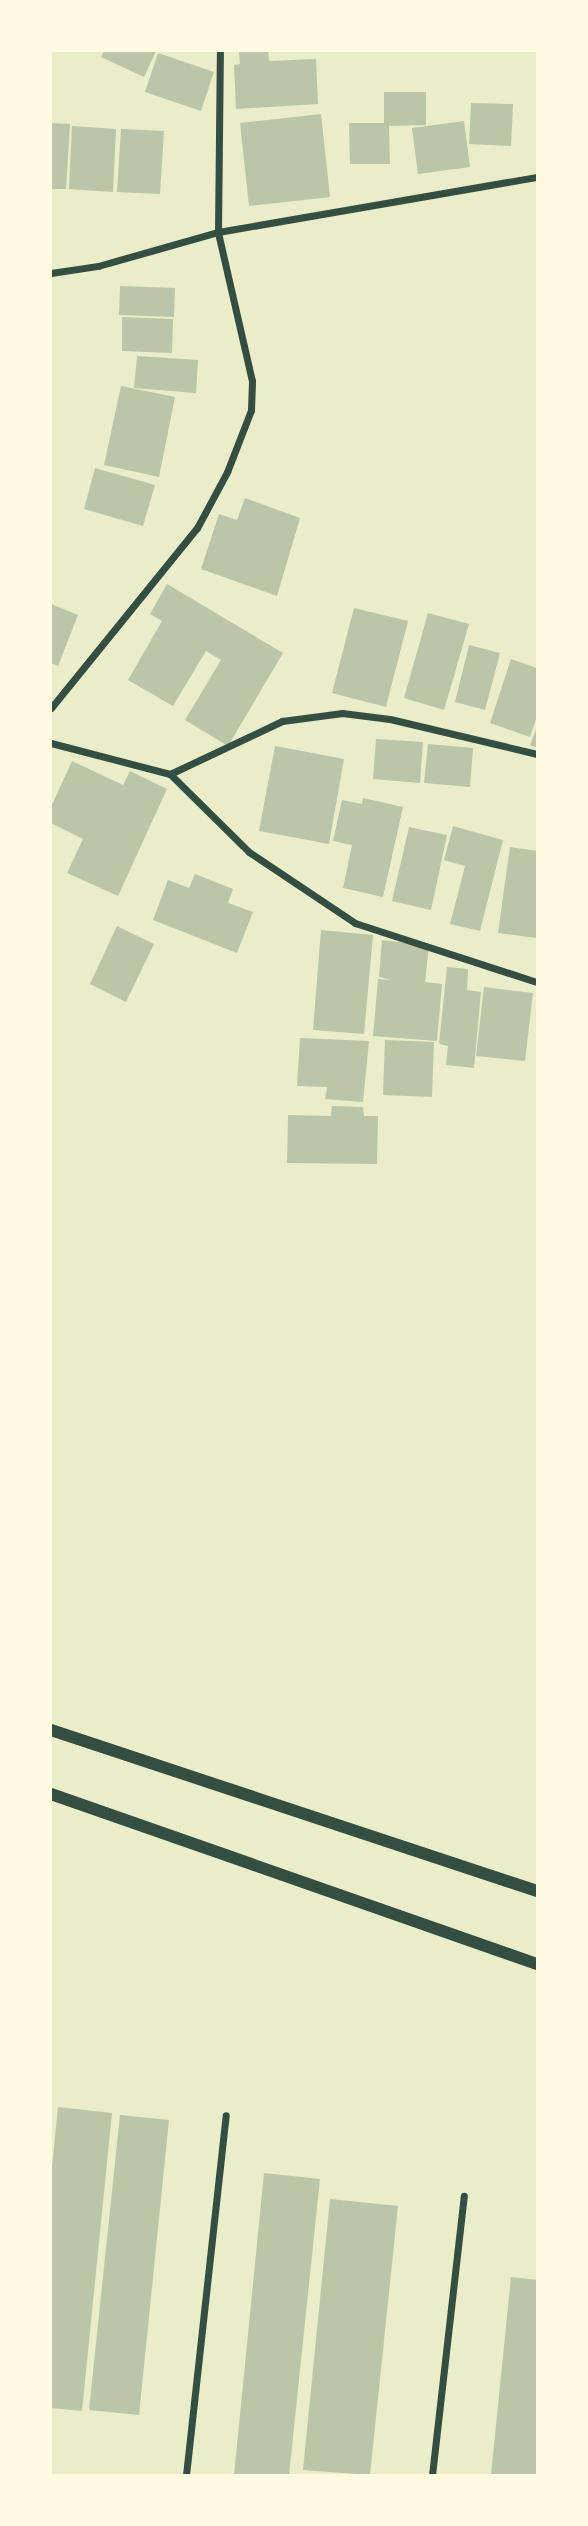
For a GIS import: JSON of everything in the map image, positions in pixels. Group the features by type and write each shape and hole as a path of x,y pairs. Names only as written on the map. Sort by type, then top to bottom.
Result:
{"street":[{"path":"51,708 197,528 227,472 251,410 253,381 218,232 220,51"},
{"path":"51,273 98,265 218,232 537,177"},
{"path":"170,774 282,721 342,713 390,719 537,754"},
{"path":"51,743 170,774 249,852 355,923 537,982"},
{"path":"51,1730 537,1891"},
{"path":"51,1794 537,1964"},
{"path":"186,2475 226,2115"},
{"path":"432,2475 464,2196"}],"building":[{"path":"104,51 156,51 144,77 101,57"},
{"path":"239,51 268,51 269,61 316,59 318,104 236,109 234,65 240,64"},
{"path":"158,53 214,72 201,111 145,92"},
{"path":"384,92 426,92 426,125 389,126 390,164 350,164 349,123 384,123"},
{"path":"471,103 513,104 511,146 469,144"},
{"path":"321,114 330,197 249,206 240,123"},
{"path":"464,121 470,167 418,174 412,128"},
{"path":"51,123 70,124 66,189 51,189"},
{"path":"72,126 116,129 113,192 69,189"},
{"path":"121,129 164,131 160,194 117,192"},
{"path":"120,286 175,288 174,317 119,315"},
{"path":"122,317 173,319 172,353 122,351"},
{"path":"137,356 198,360 196,393 134,388"},
{"path":"121,386 175,397 159,477 104,465"},
{"path":"95,468 155,485 143,526 84,509"},
{"path":"245,498 300,518 277,596 201,569 219,514 237,520"},
{"path":"167,584 283,653 228,746 185,720 221,660 206,651 173,706 128,680 162,621 150,614"},
{"path":"51,604 78,615 58,666 51,663"},
{"path":"354,608 408,621 386,707 332,693"},
{"path":"428,613 469,624 444,710 404,698"},
{"path":"469,645 500,653 485,710 455,702"},
{"path":"511,659 537,668 537,716 530,737 490,723"},
{"path":"537,727 537,748 530,745"},
{"path":"376,739 423,742 420,783 373,779"},
{"path":"428,744 473,748 470,787 424,783"},
{"path":"275,746 344,759 329,844 259,831"},
{"path":"72,761 123,785 130,771 167,789 118,896 67,873 83,839 51,823 51,807"},
{"path":"363,798 403,807 383,897 343,888 352,845 333,841 342,800 362,804"},
{"path":"453,826 503,840 480,931 450,924 465,866 444,860"},
{"path":"409,827 447,835 431,910 392,901"},
{"path":"510,847 537,851 537,938 498,933"},
{"path":"195,874 233,889 228,903 253,912 237,953 153,920 168,880 189,888"},
{"path":"117,926 154,944 126,1002 90,984"},
{"path":"321,930 373,935 364,1034 313,1030"},
{"path":"382,940 429,946 425,982 442,984 437,1041 373,1036 378,979 392,980 379,977"},
{"path":"447,967 468,969 467,990 481,992 474,1068 446,1065 448,1046 439,1044"},
{"path":"484,987 533,993 525,1061 476,1056"},
{"path":"300,1038 369,1041 363,1102 325,1099 327,1087 297,1086"},
{"path":"385,1040 434,1042 432,1097 383,1095"},
{"path":"332,1106 363,1107 364,1116 378,1116 377,1164 287,1163 288,1115 331,1116"},
{"path":"58,2107 112,2113 82,2411 51,2408 51,2177"},
{"path":"120,2115 169,2120 139,2415 89,2410"},
{"path":"264,2173 320,2179 289,2475 234,2475"},
{"path":"330,2199 398,2206 370,2475 303,2470"},
{"path":"511,2277 537,2280 537,2475 491,2475"}]}
